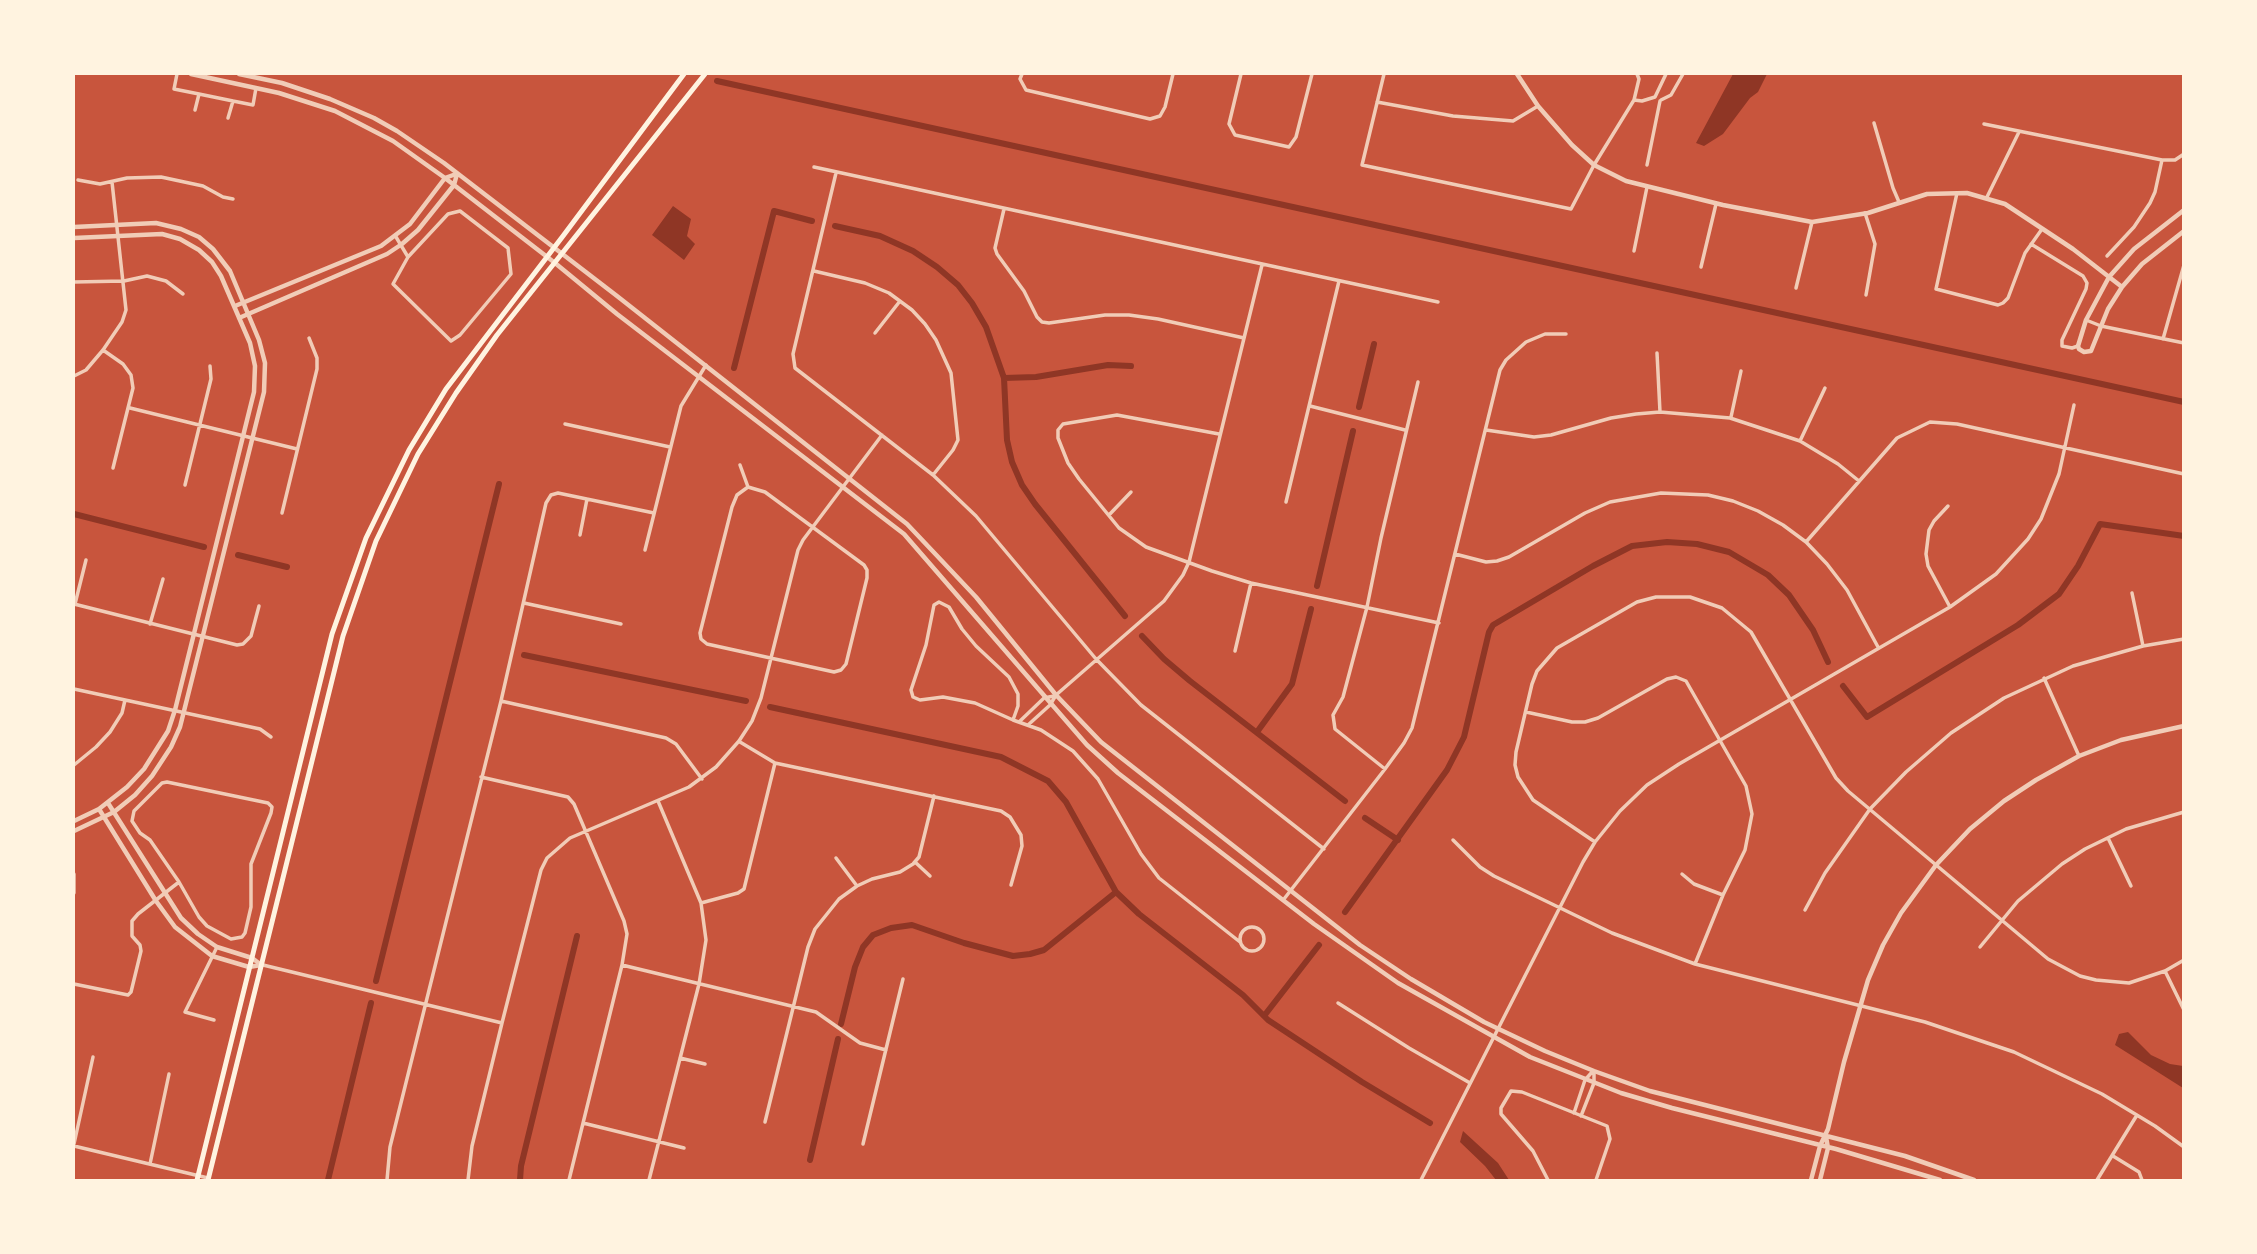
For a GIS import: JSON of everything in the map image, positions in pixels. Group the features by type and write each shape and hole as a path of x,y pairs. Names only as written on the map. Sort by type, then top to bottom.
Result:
{"main road":[{"path":"197,1178 324,665 347,585 386,494 408,450 446,388 684,74"},
{"path":"209,1179 343,636 376,541 413,465 456,393 497,335 705,74"},
{"path":"324,665 324,679 330,692"}],"street":[{"path":"177,74 174,89 233,102 253,105 256,88"},
{"path":"191,74 256,88 335,111 393,141 446,178 602,302 904,534 1087,746 1118,773 1314,924 1398,983 1530,1057 1594,1083 1672,1108 1828,1148 1940,1181"},
{"path":"239,74 282,83 330,99 397,131 706,365 899,517 939,555 1056,695 1101,742 1360,944 1411,979 1498,1029 1594,1071 1650,1091 1905,1156 1975,1181"},
{"path":"1022,74 1020,79 1026,90 1150,119 1160,116 1165,107 1173,74"},
{"path":"1241,74 1229,124 1235,135 1289,147 1296,137 1312,74"},
{"path":"1384,74 1362,165 1571,209 1633,100 1639,79 1637,74"},
{"path":"1517,74 1538,106 1572,145 1594,165 1626,181 1716,204 1812,222 1866,213 1927,194 1957,193 1987,197 2005,204 2043,228 2122,286"},
{"path":"1633,100 1642,101 1653,97 1666,74"},
{"path":"1653,97 1660,100 1671,95 1683,74"},
{"path":"195,110 199,94"},
{"path":"1647,164 1660,100"},
{"path":"228,118 233,102"},
{"path":"1377,102 1453,116 1513,121 1538,106"},
{"path":"1874,123 1899,202"},
{"path":"1984,124 2162,160 2175,160 2183,154"},
{"path":"1987,197 2019,132"},
{"path":"2107,256 2134,228 2150,203 2162,160"},
{"path":"814,167 1438,302"},
{"path":"836,173 792,361 795,368 933,475 976,516 1096,659 1161,723 1324,849"},
{"path":"235,306 381,246 410,224 446,178 457,174"},
{"path":"239,318 387,254 418,230 454,185 457,174"},
{"path":"78,180 100,184 127,178 161,177 203,186 223,197 233,199"},
{"path":"74,376 86,370 103,350 126,310 112,182"},
{"path":"1634,251 1647,187"},
{"path":"1957,193 1936,289 1998,305 2004,303 2025,253 2043,228"},
{"path":"1701,267 1716,204"},
{"path":"1004,209 995,248 997,254 1042,322 1129,315 1244,338"},
{"path":"2078,346 2086,320 2109,277 2134,249 2183,210"},
{"path":"460,211 508,248 511,274 460,335 451,341 393,284 408,257 447,214 460,211"},
{"path":"1866,213 1875,244 1866,295"},
{"path":"1797,288 1812,222"},
{"path":"74,227 145,223 169,225 199,237 213,249 230,271 263,352 264,375 264,392 185,712 171,747 152,776 114,812 74,831"},
{"path":"2078,346 2082,351 2091,351 2122,286 2142,264 2183,231"},
{"path":"74,239 162,234 180,239 206,256 222,276 235,306 250,343 254,374 254,392 168,731 144,769 108,803 74,821"},
{"path":"396,237 408,257"},
{"path":"2031,244 2083,276 2087,283 2062,340 2062,346 2078,346"},
{"path":"206,256 213,249"},
{"path":"1027,725 1050,705 1056,695 1164,601 1175,588 1189,562 1262,265"},
{"path":"2163,338 2183,265"},
{"path":"814,271 880,288 900,301 925,324 944,354 951,373 958,440 933,475"},
{"path":"74,282 124,281 147,276 174,285 183,294"},
{"path":"1286,502 1339,281"},
{"path":"875,333 900,301"},
{"path":"2086,320 2101,326 2183,343"},
{"path":"1284,899 1385,769 1412,728 1500,370 1516,349 1535,337 1566,334"},
{"path":"282,513 317,369 317,358 309,338"},
{"path":"103,350 122,363 131,375 134,388 113,468"},
{"path":"1657,353 1660,412"},
{"path":"645,550 681,405 706,365"},
{"path":"185,485 211,379 210,366"},
{"path":"1730,418 1741,371"},
{"path":"254,374 264,375"},
{"path":"1385,769 1335,729 1332,722 1343,697 1367,607 1418,382"},
{"path":"1800,441 1825,388"},
{"path":"1424,1178 1595,842 1620,811 1647,785 1950,607 1996,574 2028,539 2052,495 2074,405"},
{"path":"1310,406 1405,430"},
{"path":"130,408 296,449"},
{"path":"1486,430 1534,437 1611,418 1660,412 1730,418 1800,441 1838,464 1859,481"},
{"path":"1219,434 1117,415 1063,424 1058,430 1058,438 1068,463 1109,515 1131,538 1146,547 1251,583 1439,623"},
{"path":"1806,542 1897,438 1930,422 1957,424 2183,474"},
{"path":"565,424 670,447"},
{"path":"468,1181 472,1146 502,1023 541,870 547,858 556,848 584,832 702,779 740,741 761,698 798,550 811,526 882,435"},
{"path":"740,465 748,487"},
{"path":"748,487 765,492 864,565 867,570 846,664 835,673 707,644 701,639 700,633 732,507 737,495 748,487"},
{"path":"1109,515 1131,492"},
{"path":"387,1181 390,1147 524,603 546,503 551,495 558,493 654,513"},
{"path":"1455,555 1486,562 1497,561 1517,553 1585,513 1623,499 1661,493 1708,495 1733,501 1783,525 1806,542 1847,590 1878,647"},
{"path":"580,535 587,498"},
{"path":"1948,506 1929,530 1926,554 1928,566 1950,607"},
{"path":"218,537 228,539"},
{"path":"86,560 74,604 237,645 243,644 251,636 259,606"},
{"path":"150,624 163,579"},
{"path":"1236,651 1251,583"},
{"path":"2132,593 2143,646"},
{"path":"1595,842 1533,800 1523,789 1515,765 1525,712 1538,671 1557,648 1637,602 1672,596 1705,600 1737,618 1751,632 1836,778 2048,959 2080,976 2129,983 2165,971 2183,960"},
{"path":"1013,720 1018,706 1014,685 962,629 948,607 939,602 931,609 926,645 911,690 913,696 920,700 943,697 975,702 1013,720 1056,738 1087,764 1111,798 1141,854 1159,878 1240,942 1245,949 1256,950 1264,941 1262,933 1253,927 1245,929 1240,935 1240,942"},
{"path":"524,603 621,624"},
{"path":"1805,910 1825,873 1870,809 1906,772 1951,733 2004,698 2073,666 2143,646 2183,639"},
{"path":"1525,712 1572,722 1585,722 1598,718 1667,678 1676,677 1686,681 1746,786 1752,814 1745,850 1695,964"},
{"path":"2044,678 2079,756"},
{"path":"74,689 260,729 271,737"},
{"path":"1019,722 1044,698 1056,695"},
{"path":"74,765 110,732 122,713 125,700"},
{"path":"500,701 666,738 676,744 702,779"},
{"path":"1811,1181 1820,1146 1826,1136 1859,1006 1889,934 1918,887 1970,829 2004,801 2036,780 2079,756 2121,740 2183,726"},
{"path":"740,741 754,752 775,762 1001,811 1017,826 1022,846 1011,885"},
{"path":"701,903 744,889 775,762"},
{"path":"481,777 568,797 574,804 627,934 622,965 569,1181"},
{"path":"162,783 268,803 272,807 251,863 251,907 242,937 232,940 207,926 179,882 150,839 140,834 132,821 134,811 162,783"},
{"path":"765,1122 814,929 838,899 857,886 872,878 900,872 915,862 919,857 934,796"},
{"path":"649,1181 699,984 706,940 701,903 658,801"},
{"path":"108,803 181,918 217,947 252,958 261,965"},
{"path":"99,809 175,927 212,956 249,967 261,965 502,1023"},
{"path":"1980,947 2001,920 2040,880 2085,849 2145,822 2183,812"},
{"path":"2108,838 2132,887"},
{"path":"1453,840 1487,871 1612,933 1695,964 1925,1022 2014,1052 2068,1076 2137,1115 2183,1147"},
{"path":"836,858 857,886"},
{"path":"915,862 930,876"},
{"path":"74,874 74,893"},
{"path":"1682,874 1694,884 1723,895"},
{"path":"74,984 128,995 141,951 140,945 132,936 132,922 138,914 179,882"},
{"path":"214,1020 185,1012 217,947"},
{"path":"622,965 816,1012 860,1043 886,1050"},
{"path":"2165,971 2183,1010"},
{"path":"863,1144 903,979"},
{"path":"1338,1003 1470,1083"},
{"path":"93,1057 74,1145 209,1179"},
{"path":"680,1058 705,1064"},
{"path":"1574,1113 1586,1080 1594,1071"},
{"path":"1581,1116 1594,1083 1594,1071"},
{"path":"150,1164 169,1074"},
{"path":"1548,1181 1533,1151 1522,1136 1503,1119 1501,1108 1511,1091 1515,1090 1607,1126 1610,1139 1596,1181"},
{"path":"2097,1181 2137,1115"},
{"path":"583,1124 684,1148"},
{"path":"1819,1181 1828,1148 1826,1136"},
{"path":"2113,1156 2139,1172 2143,1181"}],"shaded area":[{"path":"1733,74 1767,74 1758,92 1750,98 1723,134 1704,146 1696,143"},
{"path":"673,206 691,219 687,236 695,244 684,260 652,235"},
{"path":"2128,1032 2151,1055 2170,1064 2183,1066 2183,1088 2115,1045 2119,1034"},
{"path":"1463,1131 1498,1163 1509,1180 1496,1180 1460,1142"}],"waterway":[{"path":"717,81 2184,402"},
{"path":"734,368 774,211 812,221"},
{"path":"835,226 880,236 913,251 958,285 972,303 986,327 1004,378 1007,440 1012,462 1022,485 1125,616"},
{"path":"1359,407 1374,344"},
{"path":"1004,378 1036,377 1108,365 1131,366"},
{"path":"1317,586 1353,431"},
{"path":"376,981 499,484"},
{"path":"74,514 204,547"},
{"path":"1843,686 1867,717 2018,625 2059,594 2078,566 2100,524 2184,536"},
{"path":"1345,912 1447,770 1464,737 1489,632 1493,625 1593,566 1632,546 1667,542 1697,544 1729,552 1768,575 1789,595 1813,630 1828,662"},
{"path":"238,555 287,567"},
{"path":"1257,732 1292,684 1311,609"},
{"path":"1142,636 1190,681 1345,801"},
{"path":"524,655 746,701"},
{"path":"770,707 1001,757 1048,781 1066,802 1116,892 1139,914 1243,995 1268,1020 1430,1123"},
{"path":"1365,818 1398,840"},
{"path":"841,1024 855,967 863,947 873,935 891,928 912,925 1013,956 1030,954 1044,950 1116,892"},
{"path":"520,1180 521,1166 577,936"},
{"path":"1264,1016 1319,945"},
{"path":"328,1180 371,1003"},
{"path":"810,1160 838,1039"}]}
